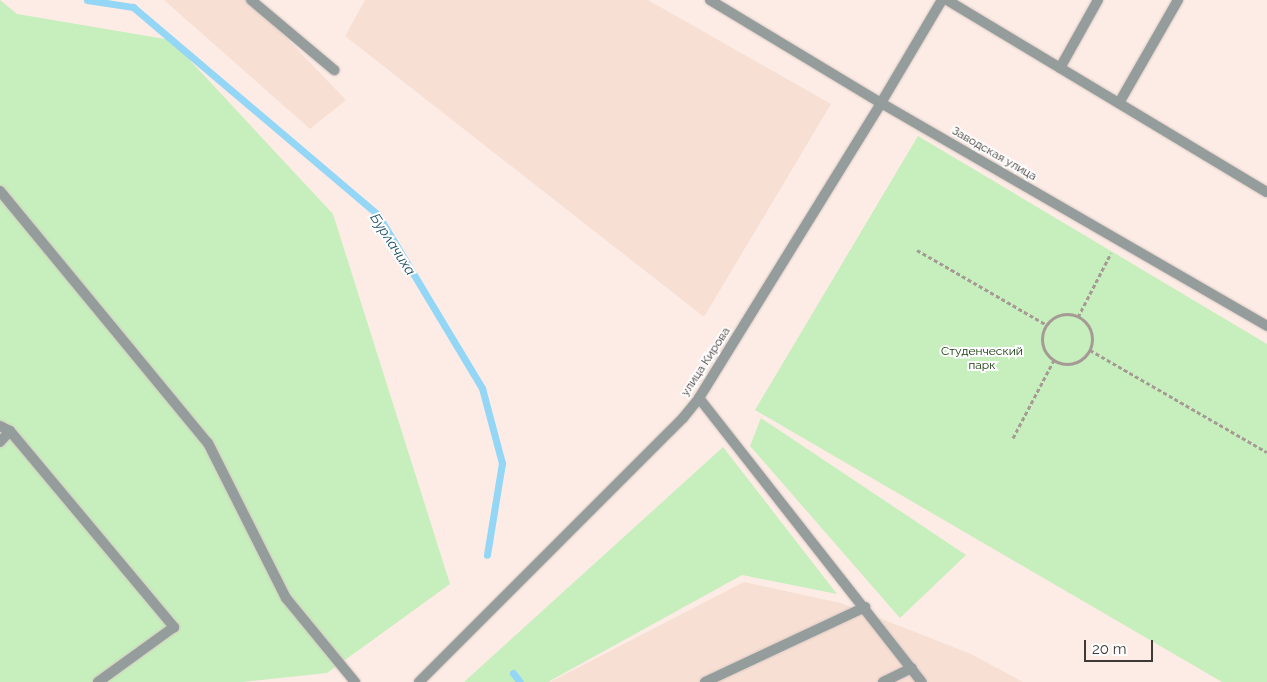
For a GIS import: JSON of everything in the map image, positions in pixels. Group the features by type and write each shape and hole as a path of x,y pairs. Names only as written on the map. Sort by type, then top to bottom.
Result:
{"street":[{"path":"252,0 334,70"},
{"name":"Заводская улица","path":"710,0 881,103 1267,326"},
{"name":"улица Кирова","path":"419,682 676,425 699,398 881,103 942,0"},
{"path":"946,0 1267,192"},
{"path":"1060,68 1098,0"},
{"path":"1119,103 1178,0"},
{"path":"0,191 208,443 286,598 355,682"},
{"path":"699,398 922,682"},
{"path":"0,426 10,431 174,627 98,682"},
{"path":"0,442 10,431"},
{"path":"705,682 865,607"},
{"path":"882,682 912,668"}],"path":[{"path":"1078,317 1118,240"},
{"path":"917,250 1047,325"},
{"path":"1074,314 1078,317 1086,322 1092,334 1090,350 1082,360 1069,364 1054,360 1045,350 1042,336 1047,325 1059,315 1074,314"},
{"path":"1090,350 1267,452"},
{"path":"1013,438 1054,360"}],"shaded area":[{"path":"164,0 250,0 346,100 310,129"},
{"path":"365,0 648,0 831,104 704,317 345,36"},
{"path":"744,582 841,603 971,654 1023,682 550,682"}],"green space":[{"path":"0,0 17,14 171,40 333,214 450,584 327,673 242,682 0,682"},
{"name":"Студенческий парк","path":"918,136 1267,344 1267,682 1222,682 755,410"},
{"path":"761,418 966,555 900,618 750,446"},
{"path":"723,447 837,594 742,575 548,682 464,682"}],"waterway":[{"name":"Бурлачиха","path":"87,0 133,7 378,215 482,388 502,463 487,555"},
{"name":"Бурлачиха","path":"513,673 520,682"}]}
